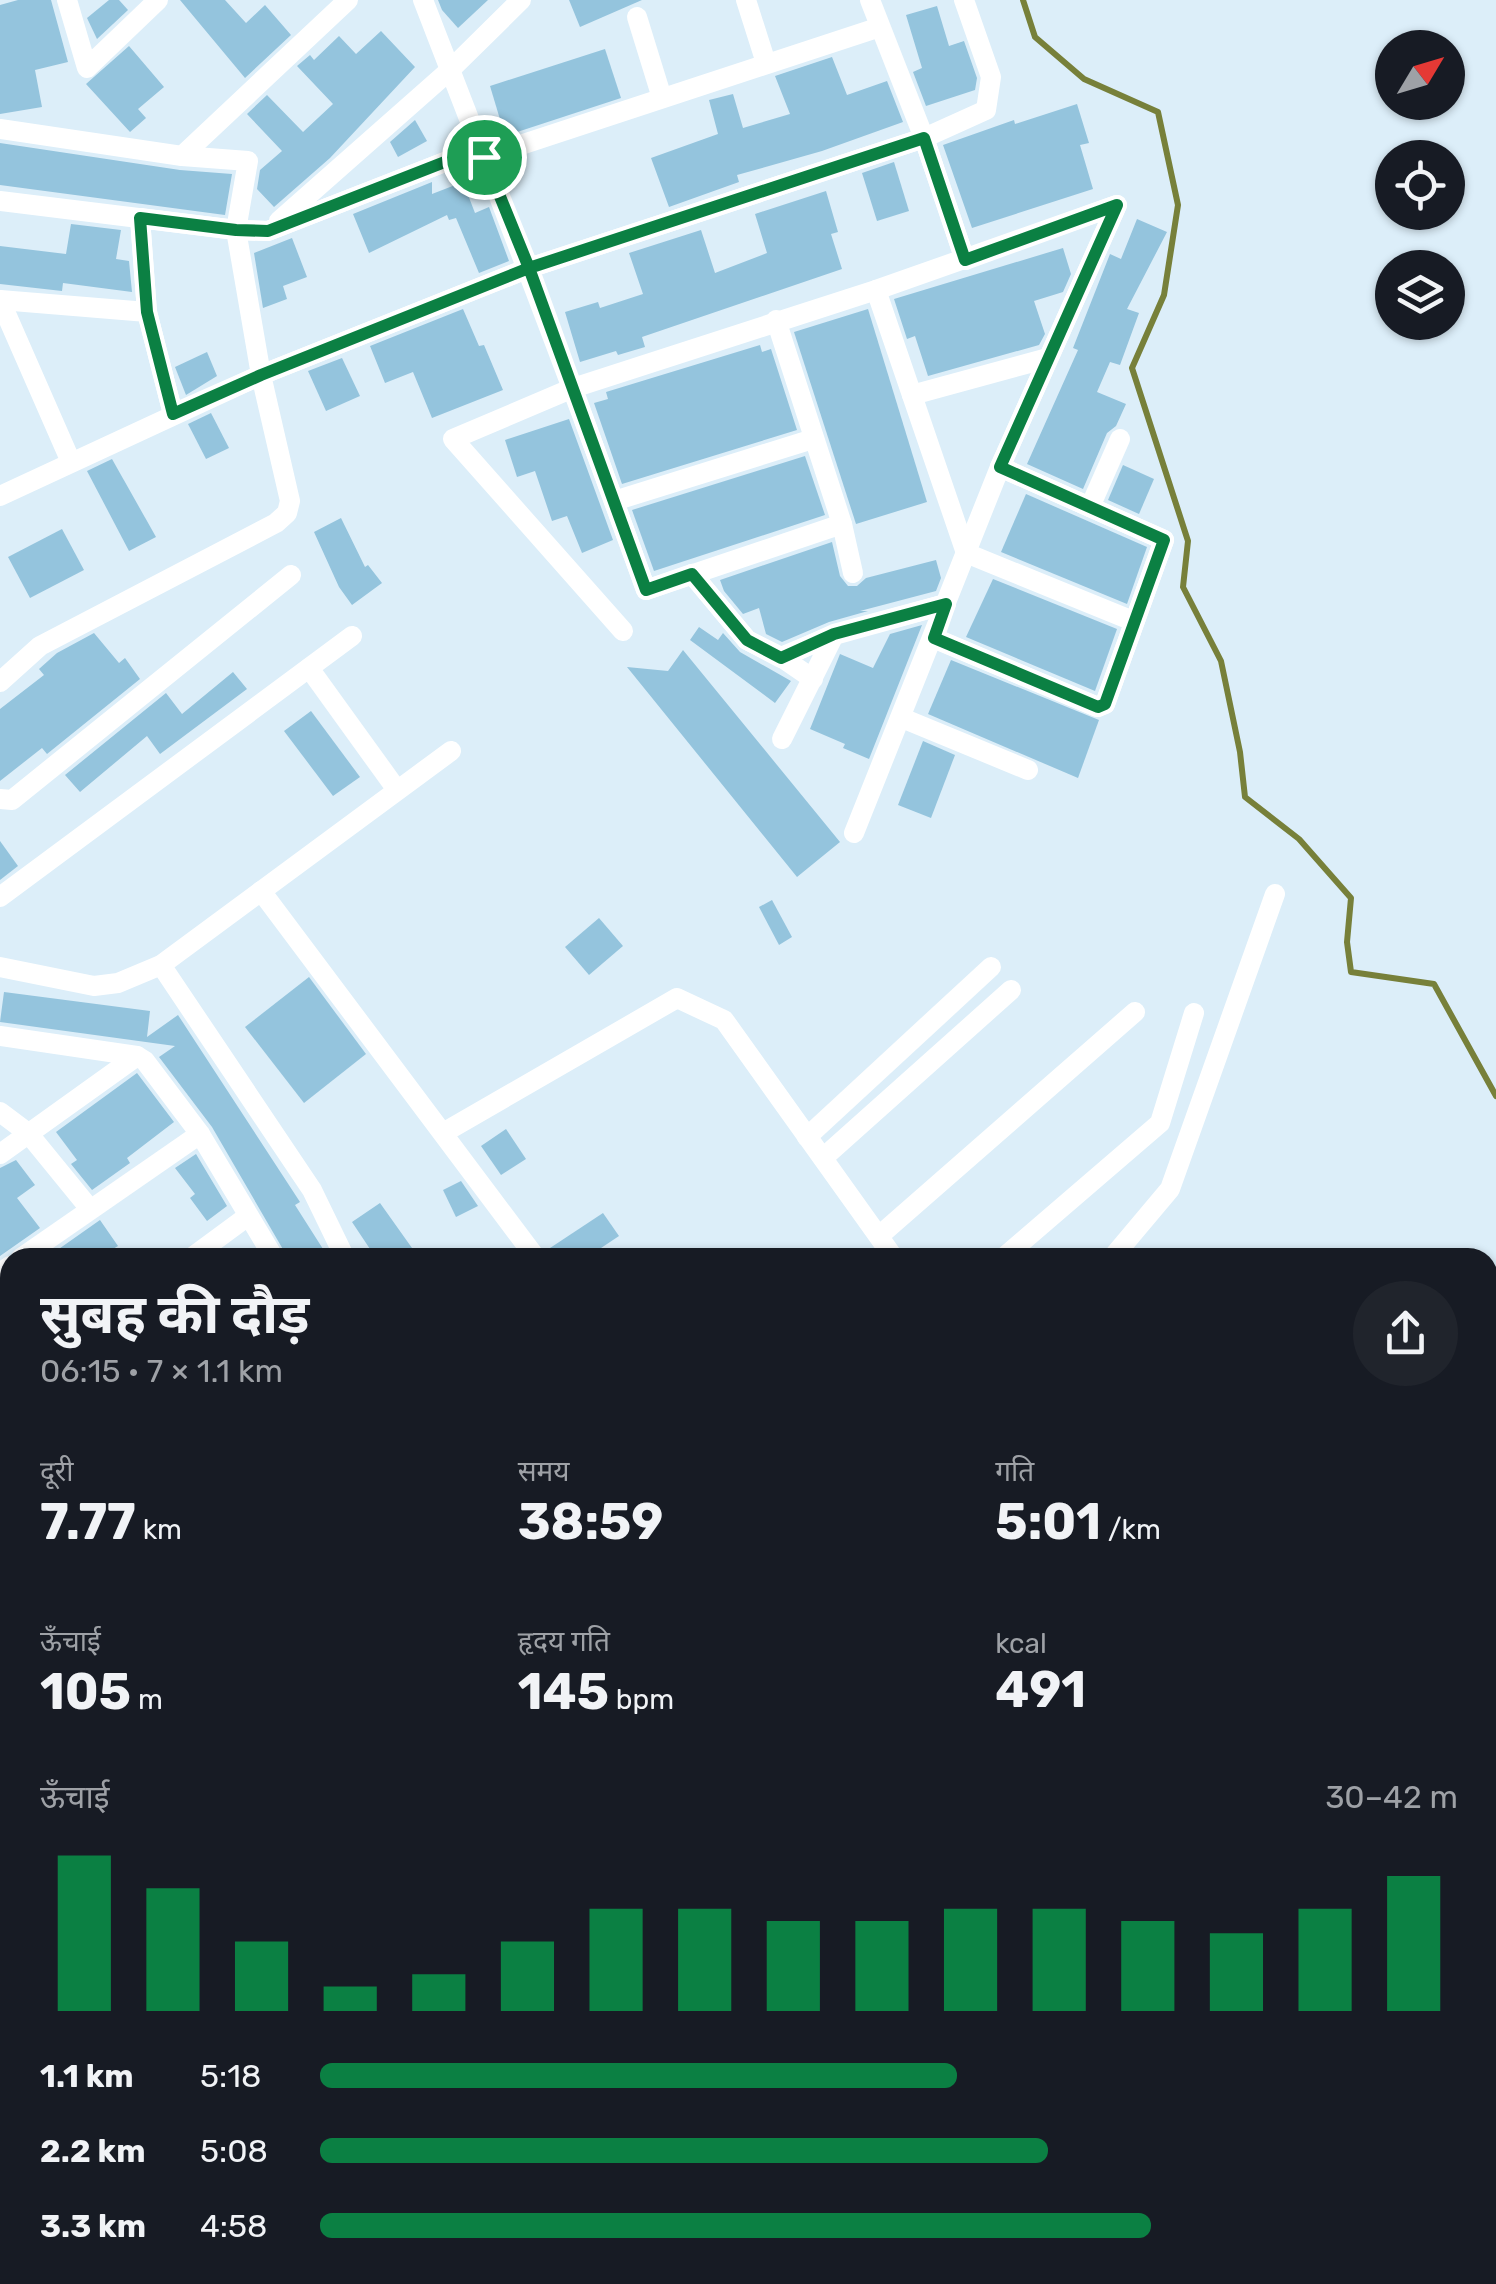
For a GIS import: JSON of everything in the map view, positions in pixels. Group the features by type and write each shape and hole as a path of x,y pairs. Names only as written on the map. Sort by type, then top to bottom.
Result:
{"street":[{"path":"67,0 87,68 158,0"},
{"path":"182,156 348,0"},
{"path":"423,0 529,268 646,590 842,524"},
{"path":"268,231 450,70 521,0"},
{"path":"746,0 766,64"},
{"path":"870,0 924,138 965,260"},
{"path":"0,496 261,375 529,268 924,138 986,110 990,77 964,0"},
{"path":"637,18 662,98"},
{"path":"0,201 268,231 481,153 880,26"},
{"path":"0,129 182,156 248,161 236,230 261,375 288,489 287,513 276,523 40,646 0,682"},
{"path":"622,631 453,439 573,388 876,290 1117,205 1000,467 854,833"},
{"path":"140,218 147,312 173,414"},
{"path":"876,290 966,553 1133,620"},
{"path":"70,462 0,300 147,312"},
{"path":"776,320 842,524 853,573"},
{"path":"912,396 1048,358"},
{"path":"614,501 812,438"},
{"path":"1090,507 1120,438"},
{"path":"934,638 1098,707 1105,704 1164,540 1000,467"},
{"path":"692,574 747,640 812,679"},
{"path":"0,799 12,800 291,575"},
{"path":"781,658 834,634 946,604"},
{"path":"782,739 834,634"},
{"path":"0,897 352,636"},
{"path":"309,668 397,790"},
{"path":"902,718 1028,770"},
{"path":"0,967 94,986 118,983 161,964 451,750"},
{"path":"261,891 442,1132 522,1248"},
{"path":"1120,1248 1170,1189 1275,894"},
{"path":"161,964 312,1190 339,1248"},
{"path":"808,1137 992,967"},
{"path":"823,1158 1011,990"},
{"path":"442,1132 677,998 724,1020 887,1248"},
{"path":"879,1236 1134,1012"},
{"path":"1015,1248 1160,1122 1194,1013"},
{"path":"0,1036 137,1056 145,1061 200,1134 268,1248"},
{"path":"0,1154 137,1056"},
{"path":"0,1112 28,1134 90,1209"},
{"path":"36,1248 200,1134"},
{"path":"205,1248 248,1216"}],"building":[{"path":"18,0 51,0 68,62 35,70 42,107 0,114 0,5"},
{"path":"109,0 119,0 128,10 97,39 87,18"},
{"path":"180,0 225,0 246,23 265,5 291,35 245,78"},
{"path":"438,0 488,0 458,28"},
{"path":"569,0 642,0 580,27"},
{"path":"937,6 949,46 964,41 977,78 975,90 926,106 913,72 922,68 906,15"},
{"path":"381,31 415,67 330,158 274,207 257,189 260,170 282,151 247,114 267,95 303,132 333,104 297,66 310,55 314,60 339,36 356,54"},
{"path":"129,46 164,87 138,109 146,118 130,132 86,84"},
{"path":"605,49 621,98 505,136 490,86"},
{"path":"832,57 847,95 887,81 903,122 737,175 739,182 669,207 651,158 718,134 709,100 733,94 743,128 790,114 775,76"},
{"path":"1077,104 1089,143 1080,145 1093,189 972,228 943,145 1014,120 1015,124"},
{"path":"415,120 427,141 398,157 390,142"},
{"path":"0,143 232,174 225,215 0,185"},
{"path":"894,162 909,211 877,221 862,173"},
{"path":"432,182 432,194 463,182 475,213 489,207 509,261 479,273 456,218 449,220 447,215 369,253 353,214"},
{"path":"826,191 838,232 831,234 842,269 642,337 645,347 580,362 565,312 598,302 600,308 643,294 629,253 701,230 715,273 767,253 755,214"},
{"path":"1137,219 1167,232 1127,309 1139,313 1120,365 1110,362 1097,392 1126,404 1116,426 1107,433 1083,489 1027,464 1078,350 1073,348 1110,254 1121,259"},
{"path":"71,224 121,230 116,259 129,261 132,292 63,283 62,291 0,284 0,246 66,254"},
{"path":"292,238 307,277 283,286 287,299 263,308 254,253"},
{"path":"1063,248 1071,274 1063,292 1034,301 1045,334 1039,345 928,376 915,336 907,339 894,299"},
{"path":"463,309 503,390 432,418 413,372 385,383 370,346"},
{"path":"868,309 927,502 856,524 794,332"},
{"path":"760,345 762,352 771,349 797,430 622,484 594,403 608,399 606,392"},
{"path":"207,352 217,376 186,395 175,367"},
{"path":"342,358 360,396 326,411 308,371"},
{"path":"211,413 229,448 206,459 188,424"},
{"path":"569,419 613,540 582,553 567,516 552,521 535,471 517,477 505,440"},
{"path":"805,456 825,515 654,571 632,510"},
{"path":"112,459 156,537 129,551 87,471"},
{"path":"1123,465 1154,479 1139,514 1108,500"},
{"path":"1026,494 1147,547 1127,604 1001,552"},
{"path":"341,518 365,567 368,565 382,583 352,605 339,587 314,532"},
{"path":"62,529 84,570 30,598 8,557"},
{"path":"832,542 840,576 848,586 936,560 941,578 936,591 860,611 868,611 782,642 766,634 759,608 743,614 724,591 720,580"},
{"path":"993,579 1117,629 1095,691 966,637"},
{"path":"922,625 869,759 810,729 840,654 873,668 890,634"},
{"path":"699,627 718,640 723,633 740,652 791,681 775,703 690,640"},
{"path":"94,633 119,663 125,658 140,679 47,754 42,748 0,781 0,709 44,675 39,669 57,653"},
{"path":"683,650 840,842 797,877 627,667 668,671"},
{"path":"951,660 1099,720 1078,778 928,714"},
{"path":"233,672 247,689 160,754 147,736 80,792 65,775 166,693 182,714"},
{"path":"311,711 360,777 333,796 284,731"},
{"path":"923,741 955,755 931,818 898,805"},
{"path":"0,841 18,866 0,880"},
{"path":"772,900 792,937 779,945 759,907"},
{"path":"599,918 623,946 589,975 565,947"},
{"path":"309,977 366,1054 304,1103 245,1027"},
{"path":"4,992 150,1011 147,1037 178,1015 300,1202 295,1205 322,1248 282,1248 212,1127 159,1057 175,1046 0,1022"},
{"path":"137,1073 174,1122 127,1158 130,1163 92,1190 71,1164 77,1160 56,1132"},
{"path":"506,1129 526,1159 501,1175 481,1146"},
{"path":"196,1154 227,1206 207,1221 190,1198 195,1194 175,1168"},
{"path":"16,1160 35,1185 17,1198 40,1228 11,1248 0,1248 0,1168"},
{"path":"461,1181 478,1206 456,1217 443,1190"},
{"path":"380,1203 412,1248 369,1248 352,1222"},
{"path":"603,1213 619,1236 601,1248 550,1248"},
{"path":"100,1220 118,1246 115,1248 60,1248"}],"waterway":[{"path":"1023,0 1035,37 1084,79 1158,112 1178,205 1164,295 1132,368 1188,541 1183,587 1221,661 1245,797 1299,839 1351,898 1347,942 1351,972 1434,984 1496,1096"}],"route":[{"path":"484,157 478,149 268,231 140,218 147,312 173,414 529,268 646,590 692,574 747,640 781,658 834,634 946,604 934,638 1098,707 1105,704 1164,540 1000,467 1117,205 965,260 924,138 529,268 484,157"}]}
